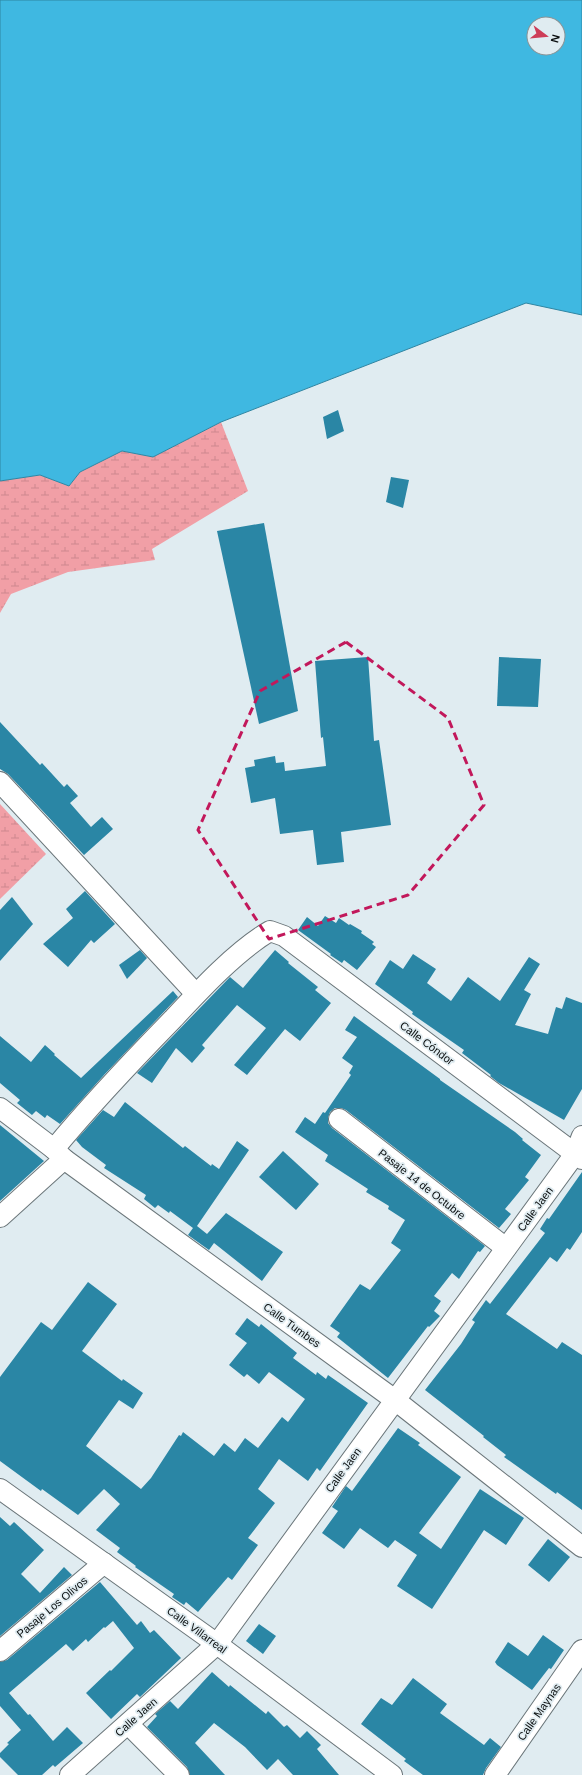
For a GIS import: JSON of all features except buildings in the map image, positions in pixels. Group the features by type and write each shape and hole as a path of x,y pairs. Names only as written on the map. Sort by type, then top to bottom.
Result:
{"street":[{"path":"0,782 196,994 92,1103 59,1154 0,1217"},
{"name":"Calle Cóndor","path":"196,994 255,940 270,931 284,936 579,1156"},
{"name":"Calle Tumbes","path":"0,1108 59,1154 395,1400 582,1547"},
{"name":"Pasaje 14 de Octubre","path":"339,1119 506,1248"},
{"name":"Calle Jaen","path":"70,1775 217,1644 506,1248 579,1156 582,1136"},
{"name":"Calle Villarreal","path":"0,1489 217,1644 392,1775"},
{"name":"Pasaje Los Olivos","path":"0,1652 104,1563"},
{"name":"Calle Maynas","path":"496,1775 582,1650"},
{"path":"128,1724 179,1775"}],"highlighted area":[{"path":"346,642 448,718 484,805 408,895 269,939 198,830 260,691"}],"green space":[{"path":"221,422 248,491 152,549 155,560 68,572 11,594 0,613 0,481 40,475 69,486 80,472 122,451 153,457"},
{"path":"0,804 46,854 0,899"}],"water":[{"path":"0,0 582,0 582,315 526,303 221,422 153,457 122,451 80,472 69,486 40,475 0,481"}]}
